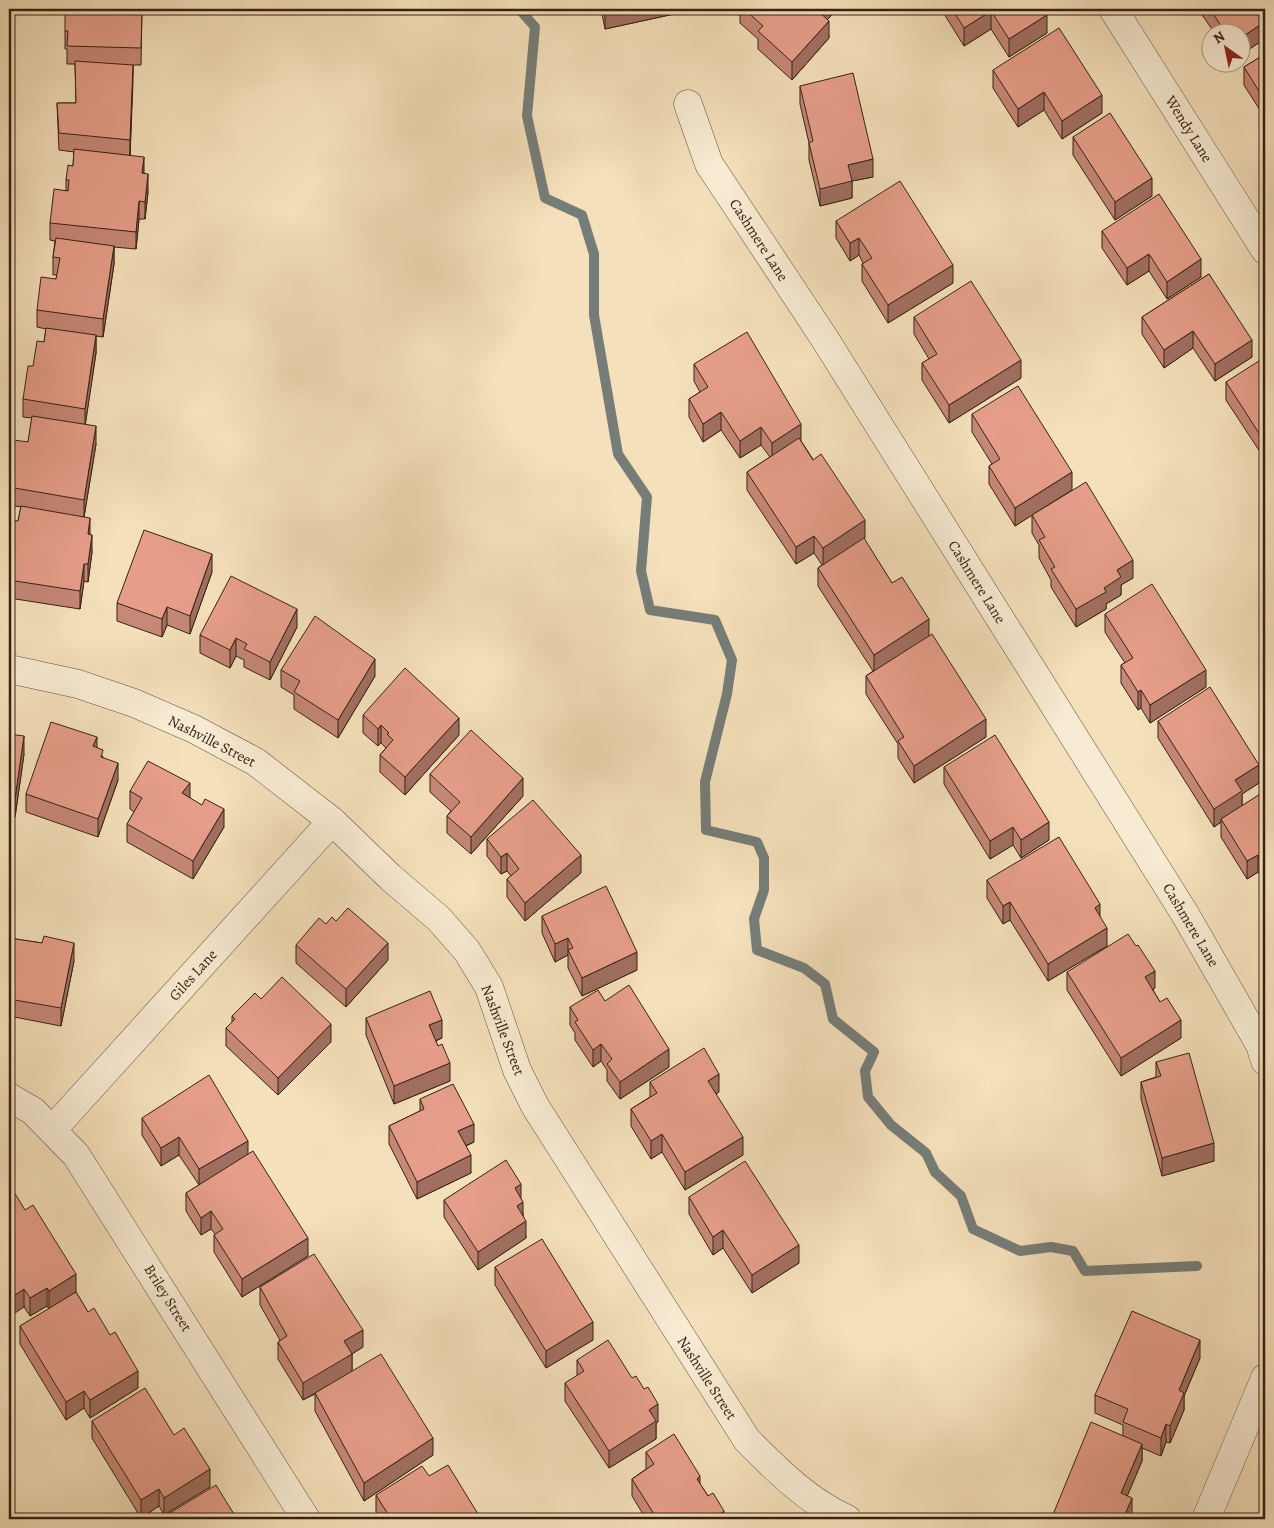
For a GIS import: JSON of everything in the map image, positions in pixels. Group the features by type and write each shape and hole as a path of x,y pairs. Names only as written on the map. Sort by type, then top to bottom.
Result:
{"street":[{"name":"Wendy Lane","path":"1113,9 1265,250"},
{"name":"Cashmere Lane","path":"688,104 710,164 822,336 1186,914 1260,1045 1265,1061"},
{"name":"Nashville Street","path":"9,668 78,684 134,703 194,729 256,762 332,821 390,877 439,919 467,951 489,987 517,1070 535,1106 747,1440 787,1481 832,1513 847,1519"},
{"name":"Giles Lane","path":"53,1129 332,821"},
{"name":"Briley Street","path":"9,1097 33,1111 53,1129 76,1155 306,1519"},
{"path":"1206,1519 1265,1378"}],"building":[{"path":"65,9 142,9 141,48 67,46 68,31 65,31"},
{"path":"744,9 821,9 818,11 829,21 792,62 758,31 763,26"},
{"path":"952,9 1042,9 1047,15 1009,39 991,11 964,28"},
{"path":"1210,9 1254,9 1263,23 1252,30 1252,22 1218,22"},
{"path":"1059,28 1102,95 1062,121 1044,92 1018,109 993,70"},
{"path":"1265,54 1265,101 1247,72 1252,72 1252,62"},
{"path":"75,61 133,65 130,140 59,133 57,103 76,103"},
{"path":"853,73 873,159 848,165 852,181 820,189 809,143 813,141 800,86"},
{"path":"1110,113 1152,178 1115,202 1073,137"},
{"path":"74,149 144,157 142,173 148,174 145,202 139,201 136,232 50,223 54,189 68,191 69,180 66,180 68,165 73,166"},
{"path":"900,181 953,265 888,305 862,264 872,258 859,238 850,243 836,221"},
{"path":"1159,194 1201,259 1167,282 1149,254 1127,268 1102,231"},
{"path":"56,238 114,246 103,319 37,310 41,277 56,279 60,258 53,257"},
{"path":"1209,274 1252,340 1215,364 1193,331 1164,350 1142,317"},
{"path":"971,281 1021,360 949,405 922,363 937,354 914,317"},
{"path":"46,328 96,335 85,409 23,399 28,366 33,366 37,341 44,342"},
{"path":"747,332 801,424 772,443 761,427 740,441 721,412 703,424 689,399 708,387 694,364"},
{"path":"1262,359 1265,364 1264,441 1226,382"},
{"path":"1018,386 1072,472 1015,508 989,466 1000,459 972,414"},
{"path":"32,416 96,426 84,500 9,487 9,468 14,440 28,442"},
{"path":"799,438 813,460 821,454 865,520 823,548 814,536 796,547 747,472"},
{"path":"1086,482 1133,560 1117,570 1121,577 1104,588 1106,592 1076,609 1051,569 1055,567 1039,540 1045,537 1032,515"},
{"path":"21,506 90,518 88,534 92,535 88,564 84,564 80,591 9,580 9,533 11,520 18,521"},
{"path":"144,530 212,554 190,616 167,607 162,619 117,603"},
{"path":"864,538 892,583 902,577 929,619 874,655 818,568"},
{"path":"231,576 297,609 270,662 244,649 247,644 236,638 230,650 200,635"},
{"path":"1152,584 1206,670 1150,705 1141,690 1138,692 1121,665 1133,658 1105,614"},
{"path":"315,616 375,659 338,720 294,692 300,681 281,670"},
{"path":"932,634 986,719 914,766 898,741 904,737 866,676"},
{"path":"405,668 459,718 405,777 380,755 393,740 387,734 389,733 381,725 378,729 363,715"},
{"path":"1210,687 1259,765 1235,780 1242,791 1214,809 1158,721"},
{"path":"51,722 97,737 93,746 103,750 101,757 118,763 98,819 26,794"},
{"path":"471,730 523,778 471,837 447,816 460,802 430,774"},
{"path":"9,734 24,736 15,799 9,798"},
{"path":"995,735 1049,822 1021,840 1013,827 990,841 944,767"},
{"path":"148,761 190,783 182,793 202,805 205,799 224,809 193,861 127,824 142,798 130,791"},
{"path":"1265,791 1265,866 1258,855 1247,861 1221,819"},
{"path":"533,800 581,855 525,903 507,879 519,869 507,853 501,857 487,839"},
{"path":"1059,837 1100,904 1095,908 1107,928 1048,964 1010,902 1003,906 987,880"},
{"path":"606,886 637,952 582,978 568,950 573,948 568,938 555,944 542,916"},
{"path":"348,908 388,943 346,989 296,945 319,918 326,924 332,917 336,921"},
{"path":"1128,934 1136,946 1138,945 1155,971 1145,977 1160,1002 1167,998 1181,1020 1121,1058 1067,972"},
{"path":"44,936 74,943 61,1008 9,999 9,938 42,943"},
{"path":"282,977 331,1024 278,1078 226,1028 235,1019 232,1016 255,993 261,999"},
{"path":"629,985 669,1049 620,1082 607,1064 612,1059 601,1044 593,1050 575,1022 578,1020 570,1007 598,990 605,1001"},
{"path":"430,991 442,1020 429,1025 438,1046 442,1044 450,1063 394,1086 366,1018"},
{"path":"704,1048 719,1074 708,1081 743,1137 685,1172 662,1134 651,1141 631,1109 657,1093 650,1082"},
{"path":"1189,1053 1214,1143 1162,1158 1141,1082 1161,1076 1156,1062"},
{"path":"209,1075 248,1141 199,1169 179,1137 161,1148 142,1118"},
{"path":"453,1084 474,1124 458,1131 471,1155 417,1182 389,1126 424,1109 420,1099"},
{"path":"253,1151 308,1238 242,1279 214,1235 223,1229 211,1211 201,1218 186,1193"},
{"path":"506,1160 521,1184 515,1188 523,1202 517,1206 526,1221 478,1252 444,1200"},
{"path":"745,1161 799,1245 752,1275 723,1230 713,1237 689,1197"},
{"path":"14,1192 25,1210 33,1205 76,1274 49,1291 47,1288 30,1298 24,1289 9,1299 9,1195"},
{"path":"542,1239 593,1322 546,1351 495,1267"},
{"path":"314,1254 363,1330 344,1341 352,1354 303,1383 278,1342 287,1336 260,1287"},
{"path":"76,1292 88,1312 94,1308 110,1335 115,1332 138,1371 90,1400 84,1391 66,1402 20,1326"},
{"path":"1132,1311 1200,1340 1179,1390 1184,1393 1170,1426 1166,1424 1161,1438 1123,1422 1128,1409 1095,1395"},
{"path":"608,1340 632,1378 636,1376 644,1389 648,1387 658,1404 649,1410 656,1421 609,1451 565,1383 584,1371 577,1360"},
{"path":"381,1354 433,1438 364,1483 315,1393"},
{"path":"145,1388 174,1435 184,1428 210,1469 164,1498 159,1489 141,1500 92,1421"},
{"path":"1091,1422 1142,1444 1121,1493 1132,1498 1123,1519 1058,1519 1052,1517"},
{"path":"674,1434 700,1476 697,1479 708,1496 713,1493 724,1511 719,1515 722,1519 657,1519 632,1479 654,1464 646,1452"},
{"path":"448,1465 481,1519 391,1519 376,1495 422,1466 429,1476"},
{"path":"216,1485 237,1519 160,1519"}],"waterway":[{"path":"519,9 535,27 527,116 545,198 582,215 594,254 594,315 618,454 647,497 641,571 650,610 715,620 732,660 727,694 705,782 706,830 757,842 764,858 764,890 754,919 757,950 804,968 825,984 833,1019 874,1052 865,1071 868,1097 891,1125 926,1153 935,1172 961,1196 973,1229 1020,1251 1051,1247 1073,1251 1085,1271 1197,1266"}]}
